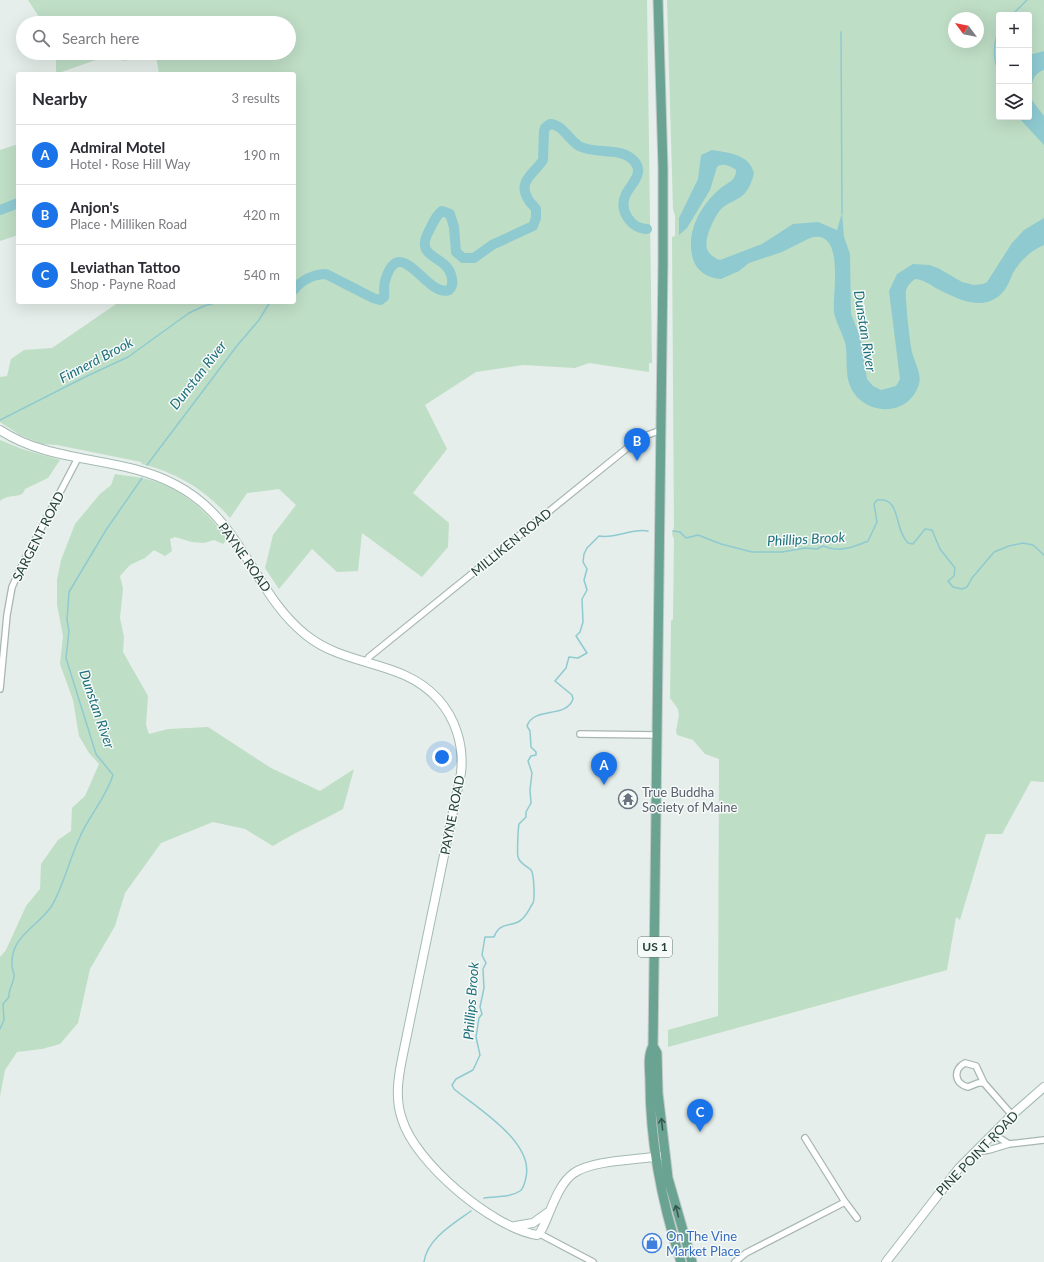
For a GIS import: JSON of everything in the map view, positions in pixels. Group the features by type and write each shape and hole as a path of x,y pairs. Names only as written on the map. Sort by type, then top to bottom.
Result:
{"main road":[{"name":"US 1","path":"658,0 663,168 658,735 653,1046 656,1053 668,1178 692,1262"},
{"name":"PAYNE ROAD","path":"0,430 12,438 38,449 148,473 186,490 207,507 226,526 275,600 298,628 312,640 343,656 405,674 430,690 451,718 459,736 462,768 399,1073 398,1093 400,1113 411,1138 441,1175 476,1205 512,1226 534,1234 540,1234"},
{"name":"US 1","path":"653,1046 649,1053 650,1094 655,1157 667,1214 681,1262"},
{"name":"PINE POINT ROAD","path":"886,1262 945,1185 1012,1115 1044,1087"},
{"path":"540,1234 562,1185 579,1170 597,1165 665,1155"},
{"path":"512,1226 533,1223 541,1219 550,1209"}],"street":[{"name":"MILLIKEN ROAD","path":"366,662 369,657 419,615 626,450 645,436 661,430"},
{"name":"SARGENT ROAD","path":"0,689 7,607 12,587 78,458"},
{"path":"580,734 658,735"},
{"path":"984,1083 978,1083 968,1087 963,1085 957,1079 958,1068 965,1063 974,1064 978,1068 984,1083 1012,1115"},
{"path":"993,1134 1009,1144"},
{"path":"805,1138 845,1202 858,1218"},
{"path":"975,1152 989,1150 1009,1144 1044,1140"},
{"path":"735,1262 746,1253 845,1202"},
{"path":"540,1234 593,1262"}],"green space":[{"path":"28,0 647,0 652,363 649,363 649,372 589,363 575,368 523,365 476,372 425,405 447,449 413,493 449,523 448,547 422,577 362,533 358,571 337,572 312,549 279,589 265,568 273,535 296,505 279,489 247,493 230,518 201,491 167,472 142,464 141,462 57,445 42,444 20,435 0,422 0,377 7,376 11,359 24,350 52,348 116,304 296,304 296,72 159,72 157,60 296,60 296,16 38,16"},
{"path":"667,0 1044,0 1044,51 1032,55 1032,12 996,12 996,120 1032,120 1032,74 1044,69 1044,782 1031,781 1002,834 986,834 960,920 956,917 947,970 668,1047 668,1030 718,1016 719,759 705,754 693,740 677,735 676,731 679,715 678,709 670,698 674,539 672,534 674,527 672,237 675,236 675,216 673,209"},
{"path":"56,60 96,60 62,72 56,72"},
{"path":"16,145 16,236 0,241 0,150"},
{"path":"0,440 22,449 60,460 48,478 25,489 24,492 19,495 4,498 0,501"},
{"path":"115,474 154,481 176,491 204,512 227,539 223,544 214,540 204,543 192,542 175,537 170,539 172,551 165,556 154,550 145,558 130,565 120,576 123,589 120,618 124,637 123,652 148,696 146,725 149,734 168,729 208,727 271,768 320,791 354,769 343,809 273,846 245,829 213,822 161,843 125,893 115,926 90,969 78,1023 60,1044 42,1049 17,1052 5,1070 0,1096 0,957 6,950 26,906 40,889 41,864 58,840 71,831 72,808 85,796 99,764 89,753 79,736 73,700 60,664 63,636 57,605 57,580 61,560 75,524 100,494 111,485"}],"water":[{"path":"1044,51 1044,70 1036,75 1032,86 1032,84 1032,54"},
{"path":"1032,100 1044,116 1044,145 1021,120 1032,120"},
{"path":"712,150 743,158 748,162 754,173 751,184 745,193 722,208 710,228 707,247 708,251 717,259 720,260 762,244 793,224 818,222 837,230 842,213 844,237 850,254 851,314 861,339 867,379 873,386 881,390 896,386 900,379 889,291 897,274 913,264 929,265 938,268 962,282 974,285 983,284 987,282 1012,243 1024,230 1044,218 1044,245 1030,253 1019,264 1004,291 991,301 974,303 966,301 950,295 922,280 915,279 907,287 906,295 911,347 919,372 919,384 913,397 903,405 891,409 879,409 867,405 857,397 850,386 847,371 846,347 834,312 835,265 833,252 829,243 821,237 810,238 782,252 749,263 739,271 721,279 707,276 700,271 695,264 691,249 691,239 696,220 707,202 721,188 731,181 736,174 736,170 729,166 721,165 717,167 710,190 687,228 679,235 679,218 698,179 701,155"}],"waterway":[{"path":"1015,12 1027,0"},
{"path":"841,32 842,213"},
{"path":"996,39 994,50 996,64"},
{"name":"Dunstan River","path":"296,287 308,278 326,274 373,298 380,300 384,297 384,283 391,267 398,262 406,264 432,285 441,290 449,290 452,287 452,279 449,271 445,265 428,252 425,247 425,239 435,219 442,211 450,214 454,227 456,252 463,258 474,258 492,245 533,226 536,218 536,209 528,199 525,193 525,187 528,178 543,160 544,131 550,124 562,129 575,143 585,149 615,152 629,156 634,161 637,165 638,174 626,194 624,200 625,212 631,222 636,226 647,229"},
{"path":"0,210 16,204"},
{"name":"Finnerd Brook","path":"0,420 128,357 189,313 211,304"},
{"name":"Dunstan River","path":"147,465 236,347 259,320 269,304"},
{"name":"Dunstan River","path":"0,1029 4,1020 3,1004 9,997 14,980 12,965 15,947 51,907 55,900 83,831 106,792 113,775 96,754 66,658 69,631 67,620 69,592 106,530 142,478"},
{"name":"Phillips Brook","path":"673,531 680,532 686,538 698,535 721,544 752,552 782,552 805,548 817,549 823,546 841,549 868,541 877,522 874,504 877,500 885,500 894,508 900,530 908,543 913,544 925,529 932,530 940,549 955,568 954,576 948,581 953,587 962,589 967,587 972,578 994,552 1009,546 1023,543 1033,545 1044,555"},
{"name":"Phillips Brook","path":"484,1198 507,1196 520,1191 526,1177 526,1164 521,1151 502,1127 454,1089 452,1085 456,1079 473,1070 480,1055 476,1037 479,1018 482,1014 480,1007 484,988 483,969 486,963 482,955 485,937 494,937 498,929 501,927 514,924 521,920 534,901 532,872 520,861 518,857 519,824 526,817 526,812 531,803 530,790 532,773 528,761 531,756 536,755 536,752 531,747 530,731 527,726 536,716 564,709 573,699 572,695 555,681 566,668 569,657 578,658 587,653 576,636 580,632 583,622 582,599 587,590 584,580 587,569 583,562 584,554 587,548 599,536 605,537 642,530 648,531"},
{"name":"Phillips Brook","path":"424,1262 426,1254 435,1239 471,1211"}],"place":[{"name":"Anjon's","path":"637,461"},
{"name":"Admiral Motel","path":"604,785"},
{"name":"True Buddha Society of Maine","path":"628,799"},
{"name":"Leviathan Tattoo","path":"700,1132"},
{"name":"On The Vine Market Place","path":"652,1243"}]}
